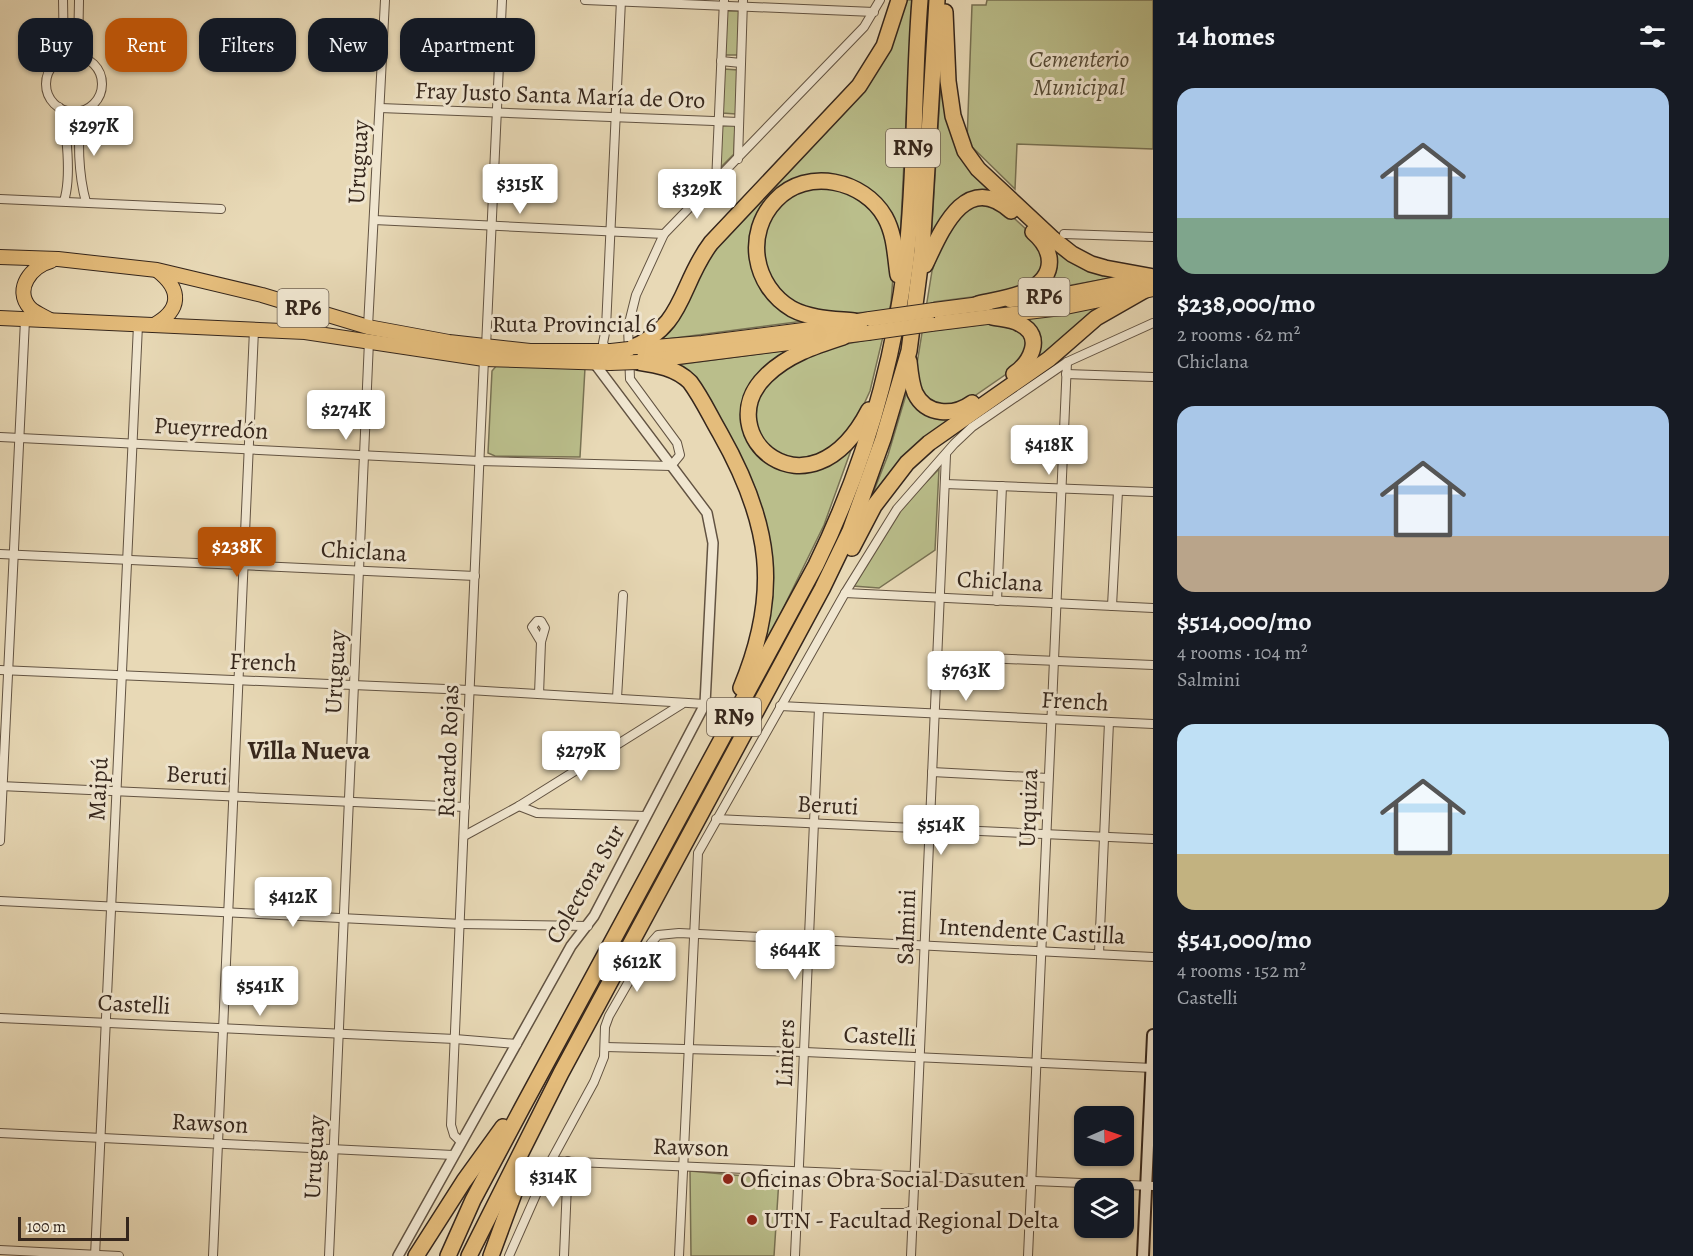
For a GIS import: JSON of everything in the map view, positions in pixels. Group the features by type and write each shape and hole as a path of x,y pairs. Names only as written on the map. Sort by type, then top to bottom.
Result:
{"highway":[{"path":"699,782 754,654 765,600 767,581 765,556 761,529 748,488 730,450 693,387 676,371 642,354 673,316 693,271 711,243 842,105 865,77 884,46 899,0"},
{"name":"RN9","path":"448,1256 522,1108 827,542 859,461 885,374 901,296 909,219 920,0"},
{"name":"RN9","path":"469,1256 561,1073 822,589 850,531 883,439 909,351 920,276 937,0"},
{"path":"945,0 947,69 953,116 960,139 971,161 1044,231 1072,254 1098,266 1151,283"},
{"path":"854,321 820,318 793,309 774,294 760,273 756,252 761,223 776,200 791,189 814,182 837,182 858,190 873,202 885,218 892,234 901,296"},
{"path":"920,276 944,224 953,212 963,204 977,198 997,201 1040,238 1048,250 1050,263 1044,278 1029,290 978,304"},
{"name":"Ruta Provincial 6","path":"0,257 58,259 157,270 262,295 369,334"},
{"path":"51,321 26,303 24,285 33,270 42,264 58,259"},
{"path":"154,325 169,314 175,301 172,286 167,278 157,270"},
{"path":"822,589 847,558 874,506 918,452 947,429 1049,359 1096,318 1151,283"},
{"name":"Ruta Provincial 6","path":"642,354 854,321 1151,283"},
{"name":"Ruta Provincial 6","path":"485,353 530,351 610,355 642,354 843,337 1089,303 1151,283"},
{"path":"909,351 912,382 918,399 937,411 960,410 1020,370 1034,350 1031,334 1027,328 1011,320 992,317"},
{"name":"Ruta Provincial 6","path":"0,318 25,323 51,321 369,334 485,353 595,364 610,355"},
{"path":"843,337 793,356 773,370 758,385 751,401 749,419 753,436 767,454 782,463 797,466 816,464 831,457 864,420 885,374"},
{"path":"491,1256 561,1073"},
{"path":"417,1256 464,1181 504,1126 522,1108"}],"main road":[{"path":"1143,1256 1150,1186 1153,1035"}],"street":[{"path":"63,0 63,18"},
{"path":"79,0 79,18"},
{"name":"Uruguay","path":"329,1256 385,0"},
{"name":"Ricardo Rojas","path":"461,1142 454,1135 451,1125 462,924 479,461 502,0"},
{"path":"585,0 743,3 874,12"},
{"path":"671,466 678,458 679,448 630,379 627,337 633,302 664,234 716,183 864,27 880,0"},
{"path":"610,355 603,343 606,328 621,1"},
{"path":"716,183 724,3"},
{"path":"738,159 743,3"},
{"path":"721,61 741,63"},
{"path":"59,107 74,112 82,111 96,100 102,84 93,65"},
{"path":"49,72 46,89 50,98 59,107 64,120 68,182 64,201"},
{"name":"Fray Justo Santa María de Oro","path":"380,108 739,122"},
{"path":"82,111 80,123 82,187 86,202"},
{"path":"0,199 221,209"},
{"path":"374,220 664,234"},
{"path":"1064,234 1153,237"},
{"path":"0,324 25,323 14,555 4,670 0,841"},
{"path":"680,1256 698,853 845,593 897,509 972,428 1067,362 1153,323"},
{"name":"Maipú","path":"95,1255 138,325"},
{"path":"213,1256 254,330"},
{"name":"Urquiza","path":"1028,1256 1067,362"},
{"name":"Colectora Sur","path":"398,1256 571,946 588,926 705,704 713,543 710,525 704,507 595,364"},
{"path":"1066,374 1153,377"},
{"name":"Pueyrredón","path":"0,437 479,461 671,466"},
{"name":"Salmini","path":"911,1256 946,455"},
{"path":"945,484 1153,492"},
{"path":"997,601 1002,486"},
{"path":"1112,606 1118,491"},
{"name":"Chiclana","path":"0,554 475,576"},
{"name":"Chiclana","path":"845,593 1153,608"},
{"path":"617,698 623,595"},
{"path":"539,694 542,642"},
{"path":"937,656 1153,665"},
{"name":"French","path":"4,670 469,690 705,704"},
{"path":"465,836 519,806 682,704"},
{"name":"French","path":"780,706 1153,724"},
{"name":"Liniers","path":"795,1256 819,708"},
{"path":"1099,954 1110,722"},
{"path":"932,772 1048,777"},
{"name":"Beruti","path":"1,786 465,807"},
{"path":"519,806 537,813 646,816"},
{"name":"Beruti","path":"716,819 1153,839"},
{"path":"0,901 462,924 588,926"},
{"name":"Intendente Castilla","path":"605,1047 605,1028 609,1016 651,943 658,935 667,933 1153,957"},
{"name":"Castelli","path":"0,1018 456,1038 517,1044"},
{"path":"509,1256 551,1161 594,1082 604,1057 605,1047"},
{"name":"Castelli","path":"605,1047 805,1052 1152,1068"},
{"name":"Rawson","path":"0,1133 453,1155"},
{"name":"Rawson","path":"551,1161 1150,1186"},
{"path":"564,1256 568,1161"},
{"path":"880,1213 905,1213 914,1210"},
{"path":"0,1250 119,1256"}],"green space":[{"path":"902,0 912,0 900,242 863,187 787,185 752,253 804,321 652,341 699,266 851,99"},
{"name":"Cementerio Municipal","path":"987,0 1153,0 1153,149 1017,144 1015,189 967,142 972,5 986,5"},
{"path":"727,11 741,11 739,55 725,55"},
{"path":"942,63 956,139 1047,238 1116,277 1033,292 1053,252 1005,201 982,193 931,241"},
{"path":"724,69 738,70 736,114 722,113"},
{"path":"735,125 734,154 719,169 721,126"},
{"path":"806,187 842,187 881,218 893,276 891,303 870,391 857,419 827,453 788,460 759,439 753,404 780,368 832,347 866,340 681,350 872,312 834,314 796,306 772,286 760,244 777,204"},
{"path":"974,204 1005,210 1039,241 1044,268 1026,285 995,294 934,302 931,331 1003,322 1018,326 1029,343 1015,368 970,399 939,407 922,394 916,370 932,271 946,231"},
{"path":"1104,306 1055,349 1029,368 1024,318"},
{"path":"796,349 744,414 783,468 855,439 824,525 753,670 760,640 761,518 676,365"},
{"path":"497,365 585,368 580,457 495,456 488,453 492,371"},
{"path":"1026,370 966,413 868,506 888,455 908,388 953,416"},
{"path":"939,469 935,550 879,588 853,586 899,510"},
{"name":"UTN - Facultad Regional Delta","path":"690,1171 779,1179 774,1256 691,1256"}],"place":[{"name":"Oficinas Obra Social Dasuten","path":"728,1179"},
{"name":"UTN - Facultad Regional Delta","path":"752,1220"}],"district":[{"name":"Villa Nueva","path":"309,750"}]}
